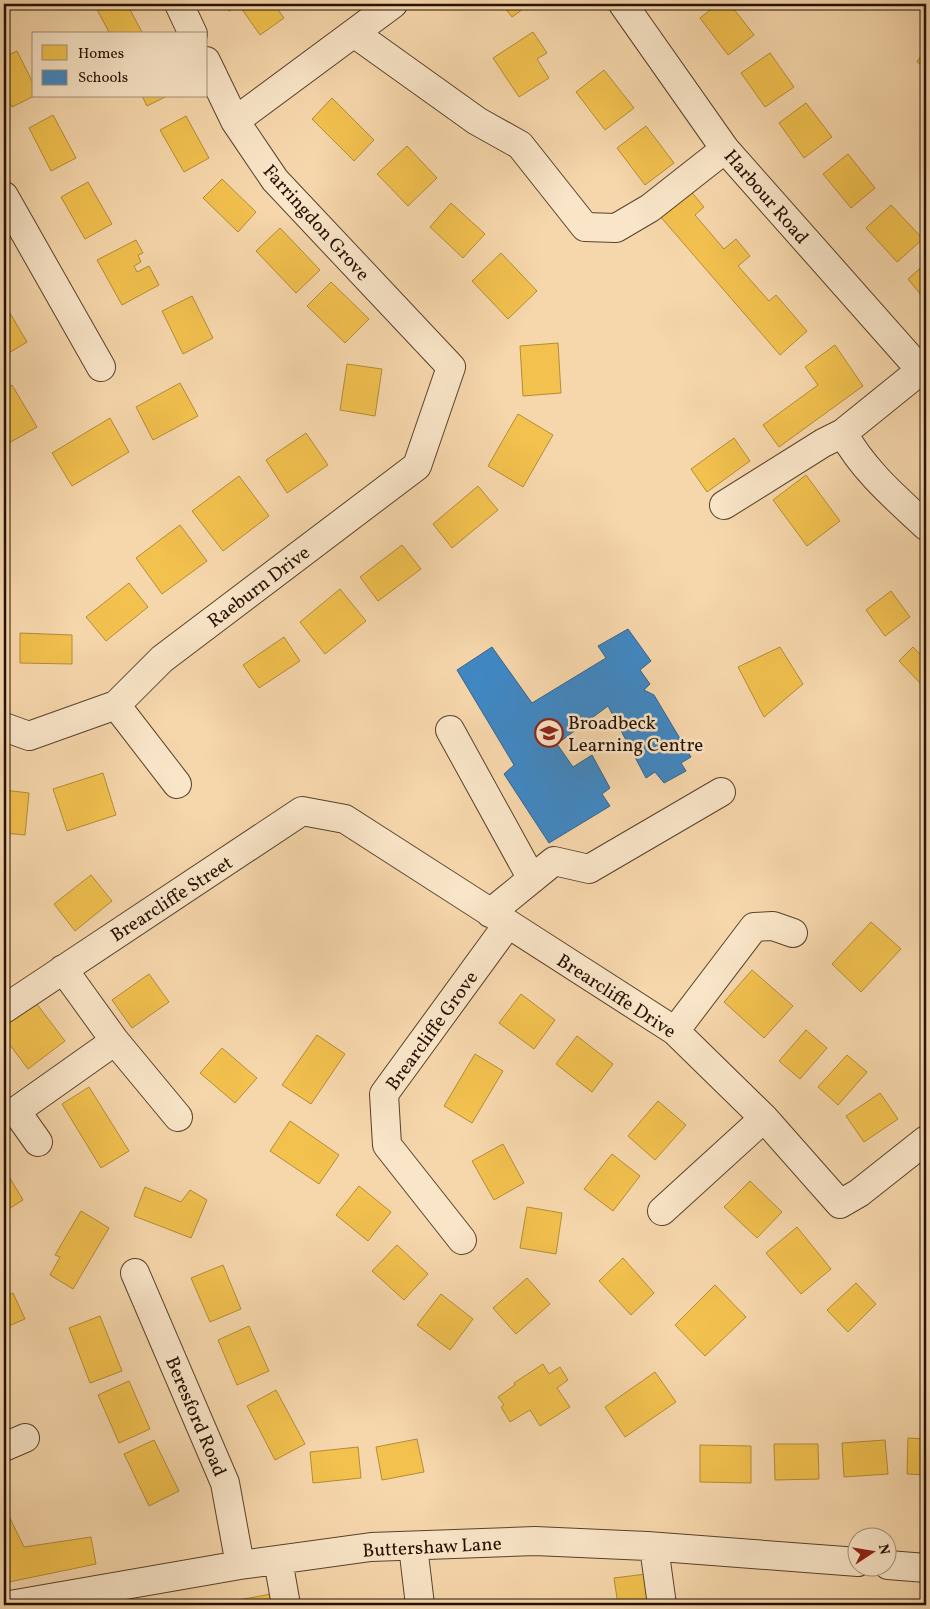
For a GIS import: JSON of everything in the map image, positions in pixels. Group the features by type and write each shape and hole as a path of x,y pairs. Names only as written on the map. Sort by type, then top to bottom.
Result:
{"street":[{"path":"179,4 192,32"},
{"path":"235,121 393,4"},
{"name":"Harbour Road","path":"623,4 725,149 924,373"},
{"path":"354,33 477,121 520,145 585,227 616,228 650,208 725,149"},
{"name":"Farringdon Grove","path":"208,65 235,121 275,180 451,367"},
{"path":"6,206 100,367"},
{"name":"Raeburn Drive","path":"4,727 29,736 116,705 162,659 417,466 451,367"},
{"path":"724,505 843,433 924,373"},
{"path":"843,433 854,453 894,496 926,526"},
{"path":"116,705 177,784"},
{"path":"450,730 532,879"},
{"name":"Brearcliffe Grove","path":"462,1240 387,1145 384,1094 499,919 532,879 554,861 589,869 721,792"},
{"name":"Brearcliffe Street","path":"4,1009 302,811 345,819"},
{"name":"Brearcliffe Drive","path":"345,819 675,1031 764,1118 840,1204 859,1193 926,1140"},
{"path":"675,1031 754,928 773,926 793,933"},
{"path":"63,969 115,1041 178,1117"},
{"path":"38,1142 16,1111 115,1041"},
{"path":"662,1211 764,1118"},
{"name":"Beresford Road","path":"135,1273 225,1483 240,1565"},
{"name":"Buttershaw Lane","path":"10,1605 73,1600 240,1565 371,1547 535,1541 654,1547 848,1561"},
{"path":"413,1546 420,1605"},
{"path":"654,1547 662,1605"},
{"path":"278,1560 286,1605"},
{"path":"898,1566 926,1568"}],"building: Homes":[{"path":"94,4 127,4 142,32 109,32"},
{"path":"224,4 274,4 284,18 260,35 239,5 229,11"},
{"path":"502,4 530,4 512,17"},
{"path":"718,4 730,4 754,35 728,55 700,18"},
{"path":"533,32 547,53 537,59 549,78 519,97 493,58"},
{"path":"926,48 926,68 917,62"},
{"path":"17,51 32,81 32,97 12,107 4,91 4,57"},
{"path":"770,53 794,87 765,107 741,73"},
{"path":"604,70 634,108 605,130 576,92"},
{"path":"143,98 163,98 147,106"},
{"path":"332,98 374,140 354,161 312,119"},
{"path":"806,103 832,137 804,158 779,123"},
{"path":"53,115 76,158 51,171 29,128"},
{"path":"186,116 209,158 184,172 160,130"},
{"path":"646,126 674,163 645,185 617,148"},
{"path":"407,146 437,178 408,206 377,174"},
{"path":"848,154 875,188 851,208 823,174"},
{"path":"222,179 256,212 238,232 203,198"},
{"path":"88,182 112,224 85,239 61,197"},
{"path":"689,189 704,207 695,215 724,249 736,239 750,256 738,266 769,301 776,295 807,331 780,355 659,215"},
{"path":"451,203 485,234 463,258 430,227"},
{"path":"891,205 923,239 897,262 866,228"},
{"path":"280,228 320,270 296,293 256,251"},
{"path":"136,240 143,253 138,255 141,262 134,266 137,272 149,266 159,285 122,305 97,260"},
{"path":"501,253 537,291 508,319 472,281"},
{"path":"926,263 926,301 908,279"},
{"path":"331,282 369,319 345,343 307,306"},
{"path":"192,296 213,338 183,354 162,311"},
{"path":"4,303 27,342 4,356"},
{"path":"558,343 561,393 523,396 520,346"},
{"path":"835,345 863,386 779,447 763,425 818,385 805,367"},
{"path":"347,364 382,369 375,416 340,410"},
{"path":"180,383 198,416 153,440 136,407"},
{"path":"12,385 37,427 9,443 4,434 4,390"},
{"path":"518,414 553,435 523,487 488,466"},
{"path":"110,418 129,452 72,486 52,453"},
{"path":"306,433 328,465 287,493 266,460"},
{"path":"734,438 750,461 707,492 691,469"},
{"path":"806,475 840,521 807,546 773,500"},
{"path":"239,476 269,516 223,551 192,511"},
{"path":"478,486 498,510 452,548 433,524"},
{"path":"180,525 207,561 162,594 136,558"},
{"path":"402,545 421,569 378,601 360,577"},
{"path":"129,583 148,607 106,641 86,617"},
{"path":"340,589 366,621 325,654 300,622"},
{"path":"891,591 910,617 885,636 866,610"},
{"path":"20,633 72,635 72,664 20,663"},
{"path":"284,637 300,661 259,688 243,665"},
{"path":"780,647 803,684 764,717 738,667"},
{"path":"913,647 921,655 926,650 926,683 923,686 899,661"},
{"path":"103,773 116,815 67,831 53,789"},
{"path":"4,790 29,793 25,835 4,833"},
{"path":"91,875 112,901 75,931 54,904"},
{"path":"871,922 901,949 861,992 832,964"},
{"path":"752,970 793,1006 764,1038 724,1002"},
{"path":"149,974 169,1002 132,1028 112,1000"},
{"path":"521,994 555,1020 534,1049 499,1023"},
{"path":"36,1003 65,1041 28,1069 4,1037 4,1027"},
{"path":"806,1030 827,1048 800,1079 779,1061"},
{"path":"317,1035 345,1054 311,1104 282,1085"},
{"path":"577,1036 613,1064 592,1092 556,1064"},
{"path":"222,1048 257,1078 235,1103 200,1073"},
{"path":"475,1054 503,1071 472,1123 444,1106"},
{"path":"847,1055 867,1072 838,1105 818,1087"},
{"path":"89,1087 129,1151 101,1168 62,1104"},
{"path":"880,1093 898,1119 864,1142 846,1116"},
{"path":"658,1101 686,1125 655,1160 628,1136"},
{"path":"290,1121 339,1155 319,1184 270,1151"},
{"path":"503,1144 524,1183 494,1200 472,1161"},
{"path":"612,1154 640,1176 613,1211 584,1189"},
{"path":"4,1168 23,1200 4,1212"},
{"path":"750,1181 782,1212 757,1238 724,1207"},
{"path":"359,1186 391,1212 368,1241 336,1215"},
{"path":"145,1187 181,1202 190,1190 207,1200 191,1238 134,1216"},
{"path":"527,1207 562,1213 556,1254 520,1248"},
{"path":"81,1211 109,1228 73,1289 50,1275 60,1257 55,1255"},
{"path":"797,1227 831,1269 801,1294 766,1253"},
{"path":"397,1245 428,1274 404,1300 372,1271"},
{"path":"623,1258 654,1293 631,1315 599,1281"},
{"path":"223,1265 241,1309 210,1322 191,1278"},
{"path":"527,1278 550,1304 516,1334 493,1308"},
{"path":"856,1283 876,1304 848,1332 827,1310"},
{"path":"715,1285 746,1317 705,1356 675,1325"},
{"path":"13,1293 25,1319 4,1328 4,1297"},
{"path":"441,1294 473,1319 450,1350 417,1325"},
{"path":"100,1316 122,1371 90,1383 69,1328"},
{"path":"249,1326 269,1371 237,1385 218,1340"},
{"path":"543,1364 549,1374 560,1367 568,1380 557,1388 570,1407 540,1426 530,1410 510,1422 501,1407 504,1405 498,1397 515,1385 514,1383"},
{"path":"655,1372 676,1402 625,1437 605,1407"},
{"path":"129,1381 150,1429 119,1443 98,1395"},
{"path":"276,1390 305,1444 275,1460 247,1406"},
{"path":"908,1438 926,1439 926,1475 907,1474"},
{"path":"417,1439 424,1472 382,1480 376,1447"},
{"path":"154,1440 179,1491 149,1506 124,1454"},
{"path":"885,1440 888,1474 844,1477 842,1443"},
{"path":"774,1444 818,1444 819,1479 775,1480"},
{"path":"700,1445 751,1446 751,1483 700,1482"},
{"path":"358,1447 361,1478 313,1483 310,1452"},
{"path":"4,1506 24,1547 91,1537 96,1564 4,1583"},
{"path":"646,1574 650,1605 618,1605 614,1578"},
{"path":"271,1594 273,1605 212,1605"}],"building: Schools":[{"path":"628,629 651,661 640,670 650,684 644,690 654,695 691,757 681,763 686,771 664,783 655,772 646,778 608,706 557,744 573,767 592,755 610,788 602,794 610,806 549,843 504,774 514,765 457,670 492,647 532,703 606,658 598,646"}],"place":[{"name":"Broadbeck Learning Centre","path":"549,733"}]}
